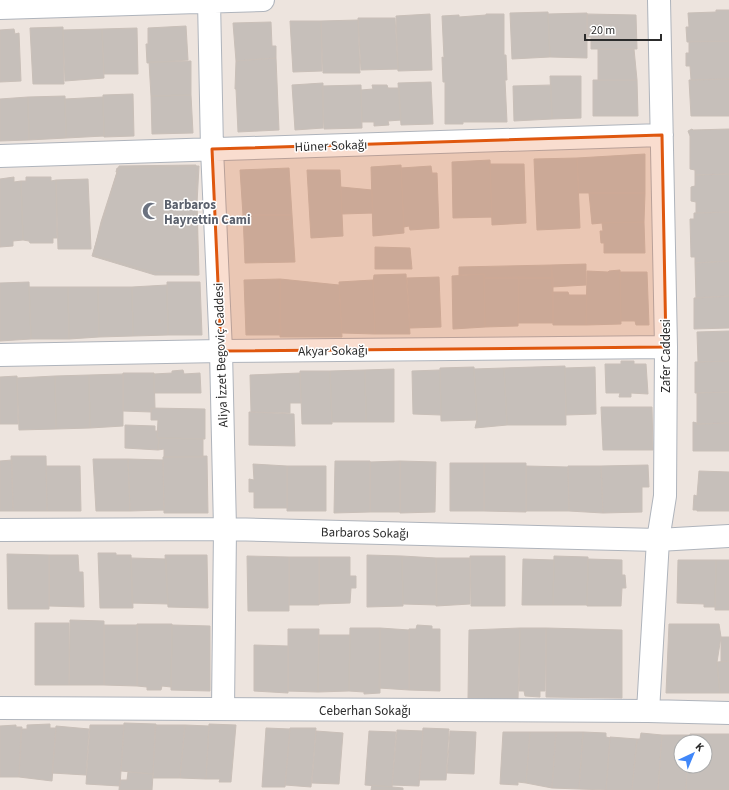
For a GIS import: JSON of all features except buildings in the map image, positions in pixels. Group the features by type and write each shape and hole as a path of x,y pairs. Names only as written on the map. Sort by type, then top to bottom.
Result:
{"street":[{"path":"0,8 263,0"},
{"name":"Zafer Caddesi","path":"648,711 658,540 665,496 666,347 659,0"},
{"name":"Aliya İzzet Begoviç Caddesi","path":"209,1 212,149 221,351 225,529 223,709"},
{"name":"Hüner Sokağı","path":"0,156 662,135"},
{"name":"Akyar Sokağı","path":"0,355 221,351 666,347"},
{"name":"Barbaros Sokağı","path":"0,530 225,529 658,540 729,536"},
{"name":"Ceberhan Sokağı","path":"0,708 648,711 729,713"}],"highlighted area":[{"path":"662,135 666,347 221,351 212,149"}],"place":[{"name":"Barbaros Hayrettin Cami","path":"151,211"}]}
